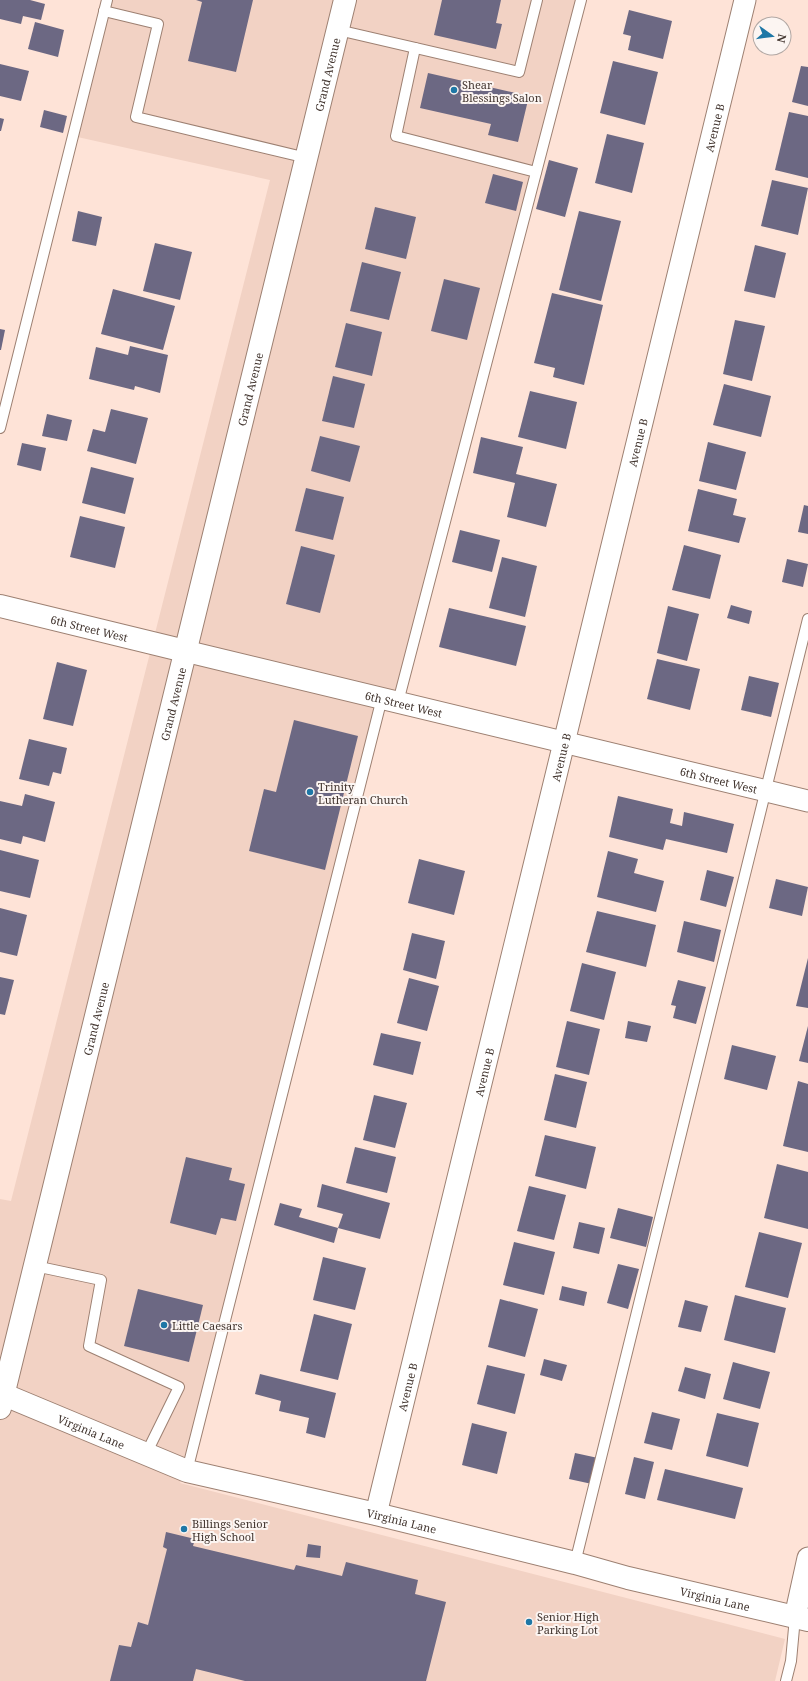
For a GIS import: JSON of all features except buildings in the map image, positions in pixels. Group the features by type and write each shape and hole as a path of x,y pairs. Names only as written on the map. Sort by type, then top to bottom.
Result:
{"main road":[{"name":"Grand Avenue","path":"1,1399 35,1266 345,0"},
{"name":"6th Street West","path":"0,606 185,651"},
{"name":"Virginia Lane","path":"1,1399 187,1471 376,1514 575,1563 628,1578 801,1618"}],"street":[{"name":"Avenue B","path":"376,1514 745,0"},
{"name":"6th Street West","path":"185,651 808,801"},
{"path":"801,1618 808,1558"}],"lane":[{"path":"0,428 107,0"},
{"path":"338,30 519,72 537,0"},
{"path":"187,1471 390,700 536,172 581,0"},
{"path":"104,11 158,24 136,117 307,158"},
{"path":"415,48 396,136 536,172"},
{"path":"575,1563 808,619"},
{"path":"35,1266 101,1280 89,1346 179,1387 146,1454"},
{"path":"786,1681 801,1618"}],"shaded area":[{"path":"107,0 581,0 398,702 382,698 187,1471 180,1483 785,1639 775,1681 0,1681 0,1199 11,1201 270,180 73,136"}],"place":[{"name":"Shear Blessings Salon","path":"454,90"},
{"name":"Trinity Lutheran Church","path":"310,792"},
{"name":"Little Caesars","path":"164,1325"},
{"name":"Billings Senior High School","path":"184,1529"},
{"name":"Senior High Parking Lot","path":"529,1622"}]}
